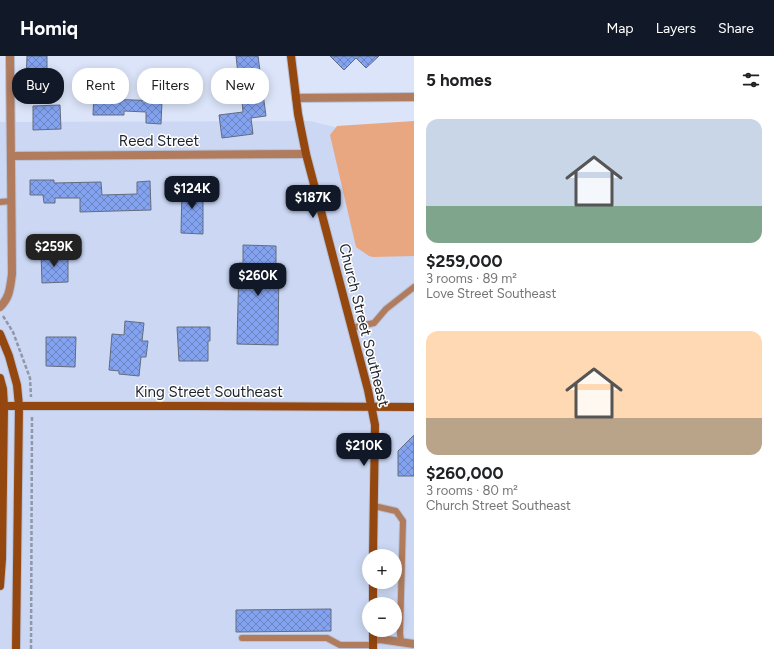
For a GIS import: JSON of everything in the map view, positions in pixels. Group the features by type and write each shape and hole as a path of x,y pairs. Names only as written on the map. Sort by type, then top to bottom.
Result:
{"street":[{"path":"0,307 4,303 10,291 12,274 10,56"},
{"name":"Church Street Southeast","path":"291,56 298,114 306,154 352,328 375,425 373,549"},
{"path":"296,98 414,97"},
{"name":"Reed Street","path":"12,156 306,154"},
{"path":"0,334 9,356 19,406 16,649"},
{"path":"0,378 3,389 0,586"},
{"name":"King Street Southeast","path":"2,406 414,407"},
{"path":"373,645 380,639 414,644"}],"lane":[{"path":"0,202 12,201"},
{"path":"352,328 374,322 386,309 414,287"},
{"path":"374,506 396,511 403,521 400,624 401,642"},
{"path":"242,638 327,638 340,645 373,645"}],"shaded area":[{"path":"310,121 414,147 414,649 0,649 0,122"},
{"path":"414,121 414,256 369,256 356,247 330,135 337,126"}],"building":[{"path":"27,56 47,56 47,68 27,68"},
{"path":"236,56 258,56 260,68 237,68"},
{"path":"330,56 379,56 366,68 356,58 344,70"},
{"path":"129,100 137,100 137,104 162,104 161,124 146,123 146,112 124,111 124,115 93,115 93,104 129,104"},
{"path":"242,104 264,104 266,116 251,118 253,134 222,138 219,115 243,112"},
{"path":"60,105 61,129 33,130 33,106"},
{"path":"30,180 54,180 54,183 101,182 102,195 137,194 137,182 150,181 151,210 80,212 80,198 55,198 55,203 44,203 43,195 30,195"},
{"path":"182,186 203,186 203,234 181,233"},
{"path":"243,245 276,246 276,265 279,265 278,345 237,344 239,263 243,263"},
{"path":"41,253 61,253 62,260 68,259 68,282 42,283"},
{"path":"125,321 144,323 142,341 148,341 146,357 141,357 139,376 119,374 119,371 109,370 112,334 124,335"},
{"path":"177,327 210,327 208,361 179,361"},
{"path":"46,337 76,337 75,367 46,366"},
{"path":"414,435 414,476 398,476 398,451"},
{"path":"331,609 331,631 236,632 236,610"}]}
